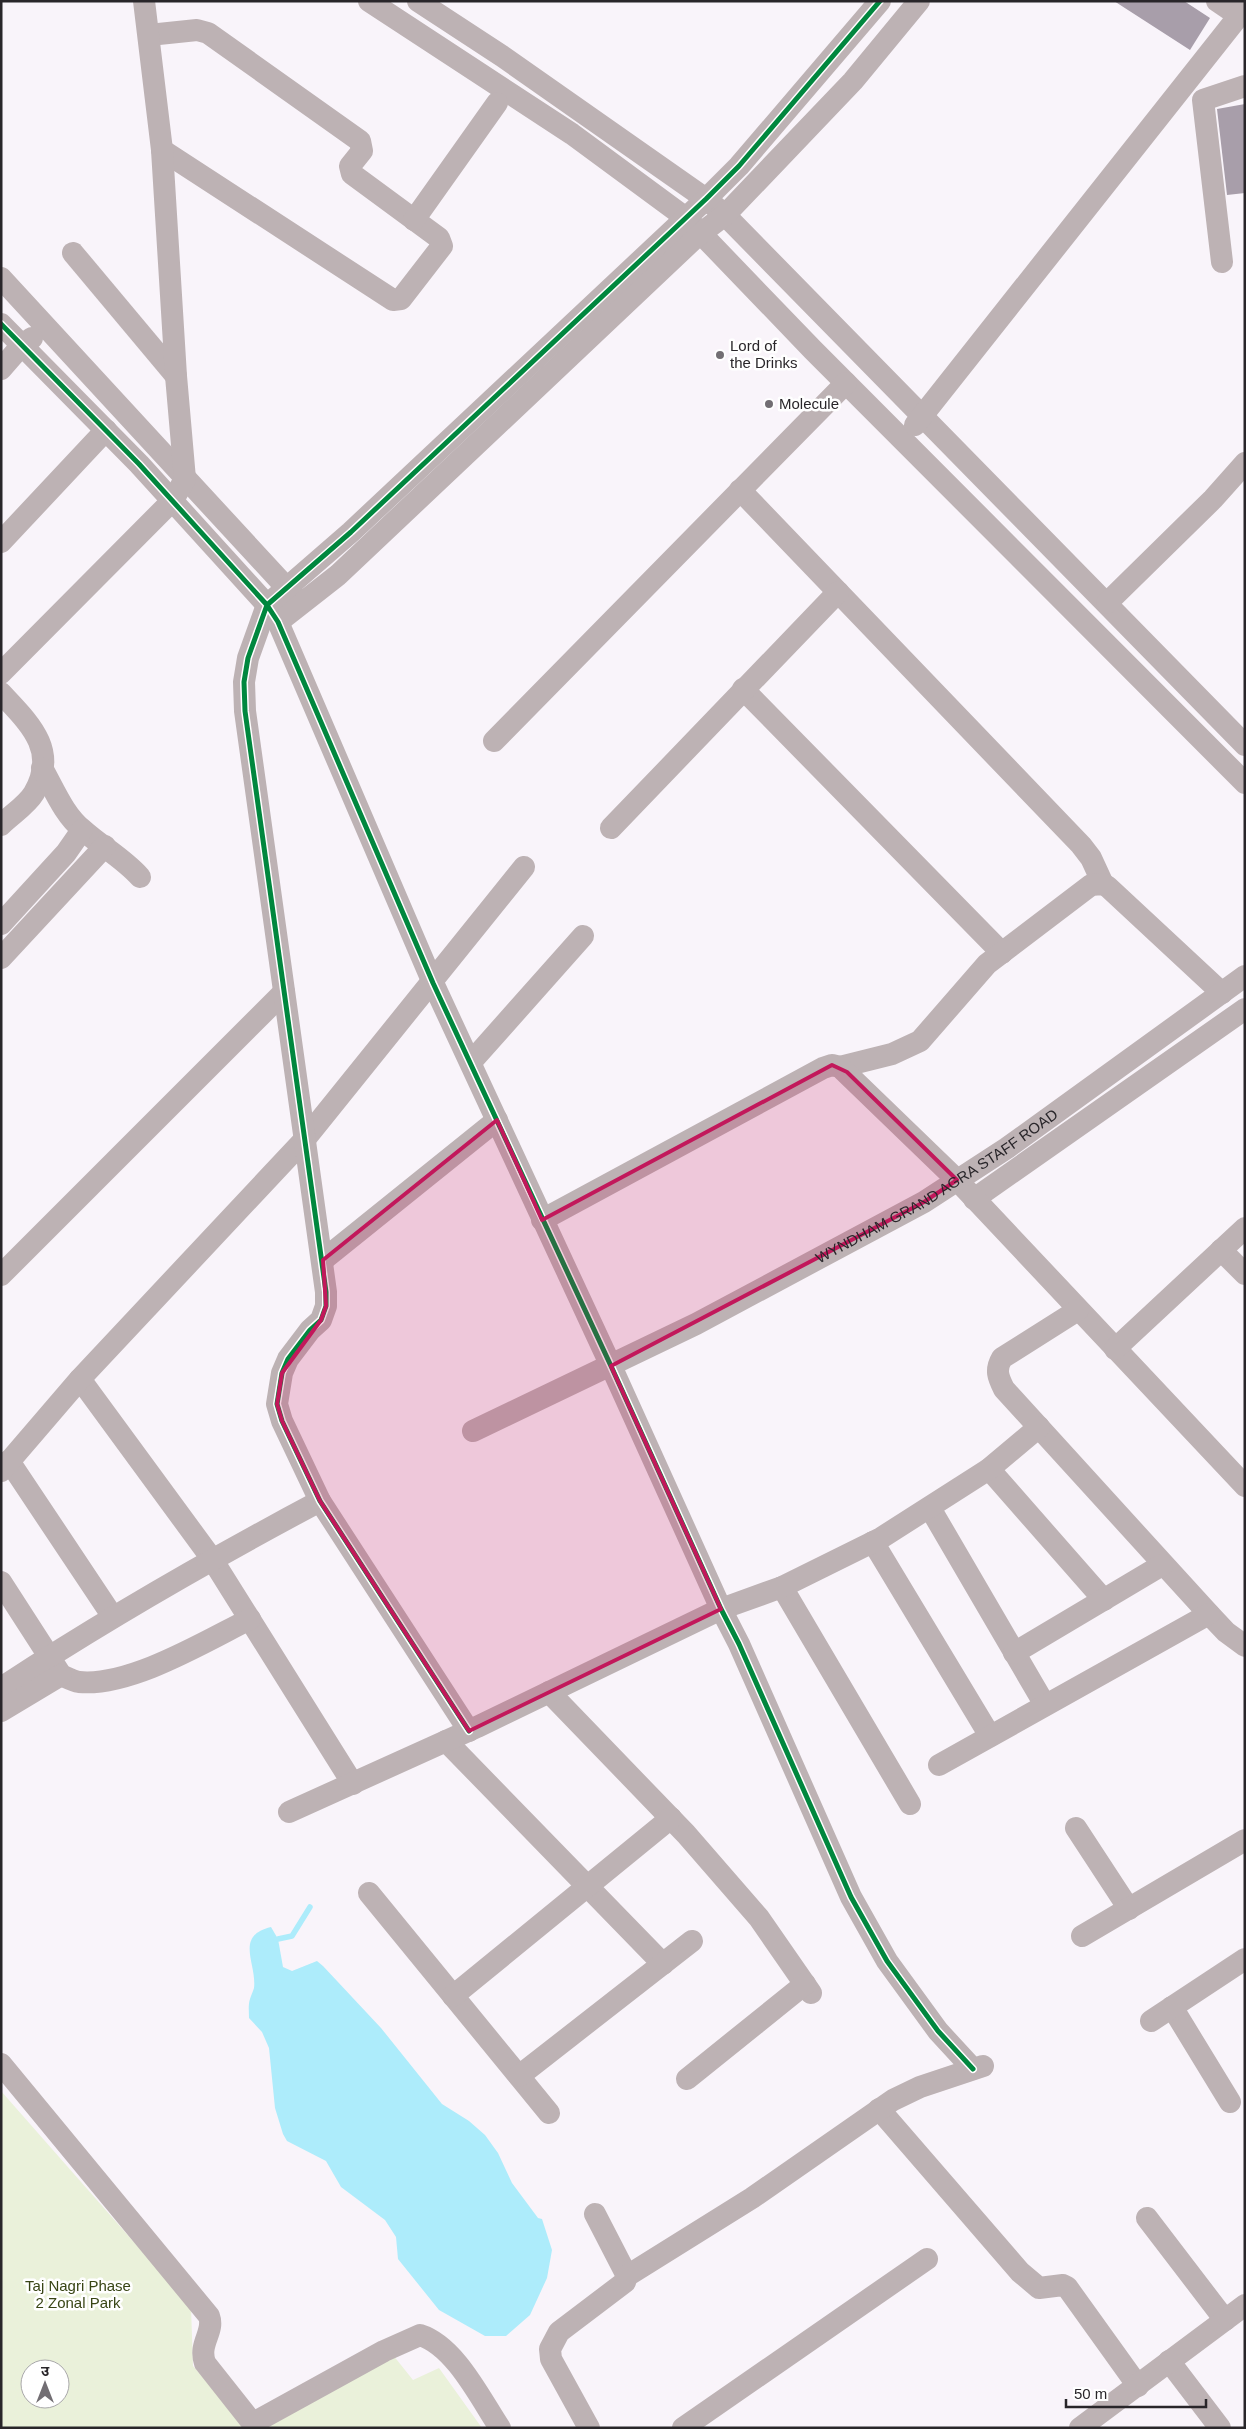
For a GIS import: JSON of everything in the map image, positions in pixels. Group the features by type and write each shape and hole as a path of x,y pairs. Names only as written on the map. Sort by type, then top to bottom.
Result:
{"street":[{"path":"1,673 173,500 185,479 176,376 162,150 144,1"},
{"path":"370,1 572,134 693,226 846,383 903,438 1245,783"},
{"path":"469,1730 320,1501 282,1421 277,1404 282,1373 288,1359 310,1330 321,1320 326,1306 323,1260 245,711 244,682 248,658 272,614 295,596 338,575 693,226 706,199 740,166 880,1"},
{"path":"693,226 725,215 853,81 919,1"},
{"path":"903,438 924,415 1242,12 1217,1"},
{"path":"425,37 431,5 706,199 725,215 924,415 1245,744"},
{"path":"149,35 197,30 208,33 360,141 362,150 350,166 350,172 439,238 442,246 401,299 393,300 162,150"},
{"path":"1222,262 1203,100 1245,86"},
{"path":"414,220 496,103"},
{"path":"73,253 176,376"},
{"path":"1,278 295,596"},
{"path":"1,324 173,500 272,614 433,983 471,1062 542,1220 612,1366 721,1609 740,1644 851,1896 887,1961 938,2031 978,2067 920,2087 879,2109 752,2198 627,2276 625,2282 559,2332 550,2349 555,2370 589,2428"},
{"path":"1,369 21,346 46,327"},
{"path":"494,741 846,383"},
{"path":"1,542 106,430"},
{"path":"1107,603 1213,499 1245,463"},
{"path":"740,490 1081,846 1091,858 1103,884 1222,993"},
{"path":"611,828 838,592"},
{"path":"743,689 1002,953"},
{"path":"1,693 34,730 44,755 34,793 2,823"},
{"path":"42,768 65,809 82,830 128,864 140,877"},
{"path":"1,924 66,853 82,830"},
{"path":"1,958 105,846"},
{"path":"113,1617 5,1466 80,1379 305,1139 433,983 524,867"},
{"path":"542,1220 823,1068 832,1065 840,1067 892,1054 920,1041 971,980 1002,953 1091,885 1103,884"},
{"path":"471,1062 583,936"},
{"name":"WYNDHAM GRAND AGRA STAFF ROAD","path":"473,1431 612,1366 696,1324 915,1207 1007,1148 1245,976"},
{"path":"1,1274 284,992"},
{"path":"974,1199 1245,1009"},
{"path":"840,1067 958,1180 1245,1486"},
{"path":"323,1260 497,1120"},
{"path":"1115,1349 1245,1228"},
{"path":"1222,1250 1245,1274"},
{"path":"1078,1310 1002,1358 998,1365 997,1375 1004,1389 1162,1564 1226,1632 1245,1646"},
{"path":"80,1379 212,1559 353,1784"},
{"path":"289,1812 446,1741 721,1609 782,1587 873,1542 989,1470 1039,1427"},
{"path":"989,1470 1104,1600"},
{"path":"1,1688 113,1617 212,1559 320,1501"},
{"path":"930,1508 1045,1705"},
{"path":"873,1542 990,1736"},
{"path":"1014,1653 1162,1564"},
{"path":"1,1582 61,1675 77,1682 116,1678 164,1662 250,1619"},
{"path":"782,1587 910,1804"},
{"path":"939,1765 1209,1614"},
{"path":"1,1711 61,1675"},
{"path":"549,1692 671,1818 759,1918 808,1988 687,2079"},
{"path":"446,1741 588,1884 663,1964"},
{"path":"453,1996 671,1818"},
{"path":"1076,1828 1129,1909"},
{"path":"1082,1936 1245,1840"},
{"path":"369,1893 549,2113"},
{"path":"519,2076 692,1941"},
{"path":"1151,2021 1245,1959"},
{"path":"1172,2007 1230,2102"},
{"path":"1,2064 209,2316 211,2327 202,2347 205,2363 250,2420 257,2421 384,2352 420,2335 430,2338 444,2348 500,2428"},
{"path":"879,2109 1020,2272 1039,2288 1063,2284 1067,2287 1138,2386"},
{"path":"595,2214 627,2276"},
{"path":"1147,2218 1224,2320"},
{"path":"683,2428 927,2258"},
{"path":"1080,2428 1108,2420 1138,2386 1245,2305"},
{"path":"1169,2361 1220,2428"}],"highlighted area":[{"path":"832,1065 847,1072 957,1180 924,1202 611,1366 721,1609 469,1731 320,1501 282,1421 277,1404 282,1373 321,1320 326,1306 323,1260 497,1120 542,1220"}],"green space":[{"name":"Taj Nagri Phase 2 Zonal Park","path":"1,2091 191,2307 193,2366 248,2428 1,2428"},
{"path":"393,2355 413,2380 439,2368 482,2428 260,2428"}],"water":[{"path":"271,1927 278,1939 283,1967 292,1971 317,1961 323,1966 381,2028 442,2104 469,2121 485,2135 498,2153 512,2183 538,2218 542,2219 552,2250 547,2278 530,2315 506,2336 485,2336 439,2310 398,2259 396,2237 385,2220 341,2187 326,2161 287,2141 275,2108 269,2048 262,2032 249,2018 249,2001 254,1988 250,1944 253,1937 260,1931"}],"building":[{"path":"1114,1 1184,1 1210,18 1190,50"},
{"path":"1245,104 1245,193 1227,195 1217,109"}],"waterway":[{"path":"278,1939 292,1936 310,1907"}],"cycle path":[{"path":"469,1731 320,1501 282,1421 277,1404 282,1373 288,1359 310,1330 321,1320 326,1306 326,1292 245,711 244,682 248,658 267,605 351,532 706,199 739,166 880,1"},
{"path":"1,324 139,464 267,605 278,622 433,983 611,1366 721,1609 739,1644 851,1897 887,1961 938,2031 973,2069"}],"place":[{"name":"Lord of the Drinks","path":"720,355"},
{"name":"Molecule","path":"769,404"}]}
